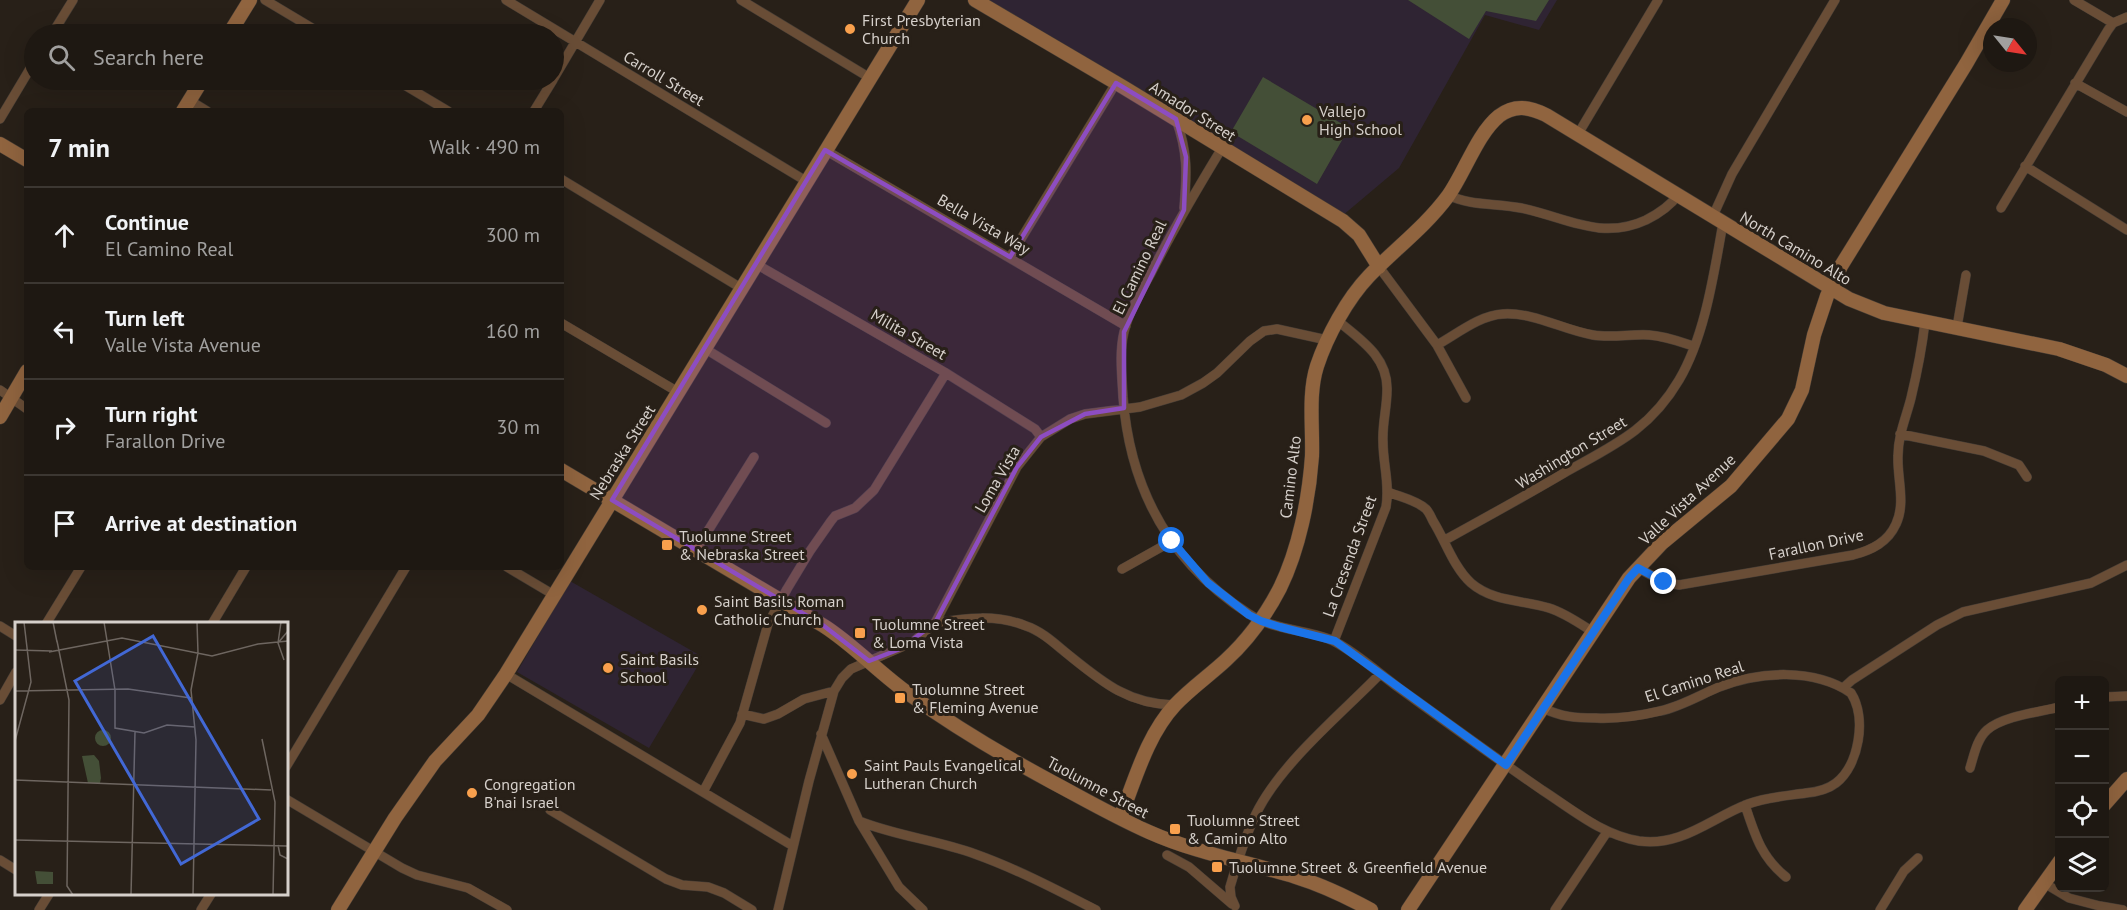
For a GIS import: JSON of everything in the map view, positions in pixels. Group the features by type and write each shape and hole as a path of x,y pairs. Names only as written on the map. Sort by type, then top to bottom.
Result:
{"street":[{"path":"58,24 73,0"},
{"path":"235,24 250,0"},
{"path":"264,0 305,24"},
{"name":"Carroll Street","path":"506,0 545,24"},
{"path":"564,60 600,0"},
{"path":"741,0 870,78"},
{"name":"Nebraska Street","path":"338,910 374,851 435,761 478,715 506,674 918,0"},
{"name":"Amador Street","path":"975,0 1176,119 1352,228 1379,267"},
{"path":"1578,134 1658,0"},
{"name":"Washington Street","path":"1445,540 1617,445 1653,416 1666,400 1680,379 1702,323 1714,275 1718,219 1732,174 1835,0"},
{"name":"Valle Vista Avenue","path":"1408,910 1638,568 1662,543 1731,486 1788,419 1802,390 1814,335 1830,288 1841,266 2003,0"},
{"path":"2074,0 2113,24"},
{"path":"2001,208 2113,24 2127,17"},
{"name":"Carroll Street","path":"564,35 807,181"},
{"path":"0,119 24,79"},
{"path":"1010,257 1116,83"},
{"path":"2075,83 2127,112"},
{"path":"186,106 196,90"},
{"path":"413,90 443,108"},
{"path":"536,108 546,90"},
{"name":"North Camino Alto","path":"1482,138 1499,116 1514,109 1523,107 1546,115 1849,299 1884,313 2059,349 2106,365 2127,376"},
{"path":"1176,119 1186,157 1184,210"},
{"name":"Camino Alto","path":"1120,818 1145,753 1174,705 1227,660 1261,621 1281,585 1302,520 1311,458 1314,381 1327,340 1367,278 1416,232 1448,195 1482,138"},
{"path":"0,144 24,158"},
{"name":"El Camino Real","path":"1222,148 1184,210 1136,302 1126,326 1121,364 1124,408 1132,458 1144,494 1172,541 1208,583 1249,615 1261,621 1335,641 1506,765 1606,832 1642,842 1670,840 1693,833 1745,805 1766,798 1826,789 1838,782 1847,771 1854,756 1859,726 1856,700 1851,693 1817,679 1794,675 1770,674 1721,686 1661,711 1614,719 1568,718 1543,708"},
{"name":"Bella Vista Way","path":"825,150 1126,326"},
{"path":"2025,166 2127,230"},
{"path":"564,181 741,288"},
{"path":"1448,195 1461,201 1511,206 1587,227 1615,230 1650,218 1667,207 1678,195"},
{"name":"Milita Street","path":"756,264 946,373 1035,429 1041,437"},
{"path":"1379,267 1437,345 1466,398"},
{"path":"1957,327 1966,275"},
{"path":"1437,345 1475,323 1490,316 1503,314 1533,318 1597,336 1668,337 1693,346"},
{"name":"La Cresenda Street","path":"1335,641 1386,507 1388,492 1383,445 1388,388 1384,369 1367,344 1338,321"},
{"name":"Farallon Drive","path":"1638,568 1664,582 1679,585 1853,555 1874,548 1893,531 1901,509 1898,456 1900,434 1921,356 1925,322"},
{"path":"564,325 678,392"},
{"name":"Loma Vista","path":"834,691 851,669 913,642 935,623 1017,467 1041,437 1070,419 1085,414 1160,402 1181,395 1203,383 1224,367 1250,341 1264,332 1277,328 1327,340"},
{"path":"704,348 826,423"},
{"path":"703,792 740,723 768,624 781,599 810,550 835,516 855,508 874,490 946,373"},
{"path":"0,417 6,394 24,374"},
{"path":"6,394 24,407"},
{"path":"1900,434 1984,451 2019,465 2027,477"},
{"path":"696,549 754,457"},
{"name":"Tuolumne Street","path":"564,472 781,599 841,637 905,692 966,733 1120,818 1177,844 1314,883 1371,910"},
{"path":"1388,492 1426,510 1445,540 1457,566 1468,581 1480,590 1497,597 1550,608 1570,617 1593,632"},
{"path":"1122,570 1172,541"},
{"path":"1843,688 1936,626 1963,612 2091,583 2127,565"},
{"path":"47,622 79,570"},
{"path":"213,622 244,570"},
{"path":"288,764 404,570"},
{"path":"512,570 554,595"},
{"path":"935,623 956,619 991,618 1024,624 1047,637 1112,688 1143,702 1174,705"},
{"path":"0,626 15,635"},
{"path":"0,700 15,674"},
{"path":"506,674 793,846"},
{"path":"1236,908 1230,887 1258,811 1276,782 1380,675"},
{"path":"742,714 764,719 804,699 834,691"},
{"path":"778,910 821,734 834,691"},
{"path":"2109,697 2127,696"},
{"path":"1970,768 1976,746 1987,730 2002,721 2055,708"},
{"path":"821,734 859,821 899,887 923,910"},
{"path":"2109,800 2124,786"},
{"path":"288,800 402,868 417,875 468,888 507,910"},
{"path":"1745,805 1764,854 1772,866 1786,877"},
{"path":"550,810 666,879 682,885 708,887 752,910"},
{"path":"859,821 883,831 927,840 974,854 1033,878 1096,910"},
{"path":"1555,910 1606,832"},
{"path":"1167,855 1189,867 1236,908"},
{"path":"1880,910 1904,871 1918,858"},
{"path":"0,860 15,869"},
{"path":"2025,910 2055,868"},
{"path":"2044,883 2069,898 2123,910"},
{"path":"39,910 48,895"},
{"path":"201,910 210,895"}],"highlighted area":[{"path":"1116,83 1176,119 1186,157 1184,210 1124,332 1124,408 1085,414 1041,437 1017,467 935,623 900,649 869,661 824,626 612,500 825,150 1010,257"}],"shaded area":[{"name":"Vallejo High School","path":"989,0 1557,0 1539,30 1485,15 1399,168 1342,216"},
{"name":"Saint Basils School","path":"570,581 701,656 699,664 649,748 517,672"}],"green space":[{"path":"1408,0 1549,0 1536,21 1486,11 1469,39"},
{"path":"1263,77 1349,128 1317,184 1231,132"}],"place":[{"name":"First Presbyterian Church","path":"850,29"},
{"name":"Vallejo High School","path":"1307,120"},
{"name":"Tuolumne Street & Nebraska Street","path":"667,545"},
{"name":"Saint Basils Roman Catholic Church","path":"702,610"},
{"name":"Tuolumne Street & Loma Vista","path":"860,633"},
{"name":"Saint Basils School","path":"608,668"},
{"name":"Tuolumne Street & Fleming Avenue","path":"900,698"},
{"name":"Saint Pauls Evangelical Lutheran Church","path":"852,774"},
{"name":"Congregation B'nai Israel","path":"472,793"},
{"name":"Tuolumne Street & Camino Alto","path":"1175,829"},
{"name":"Tuolumne Street & Greenfield Avenue","path":"1217,867"}],"route":[{"path":"1172,541 1208,583 1249,615 1280,627 1335,641 1506,765 1629,578 1638,568 1664,582"}]}
